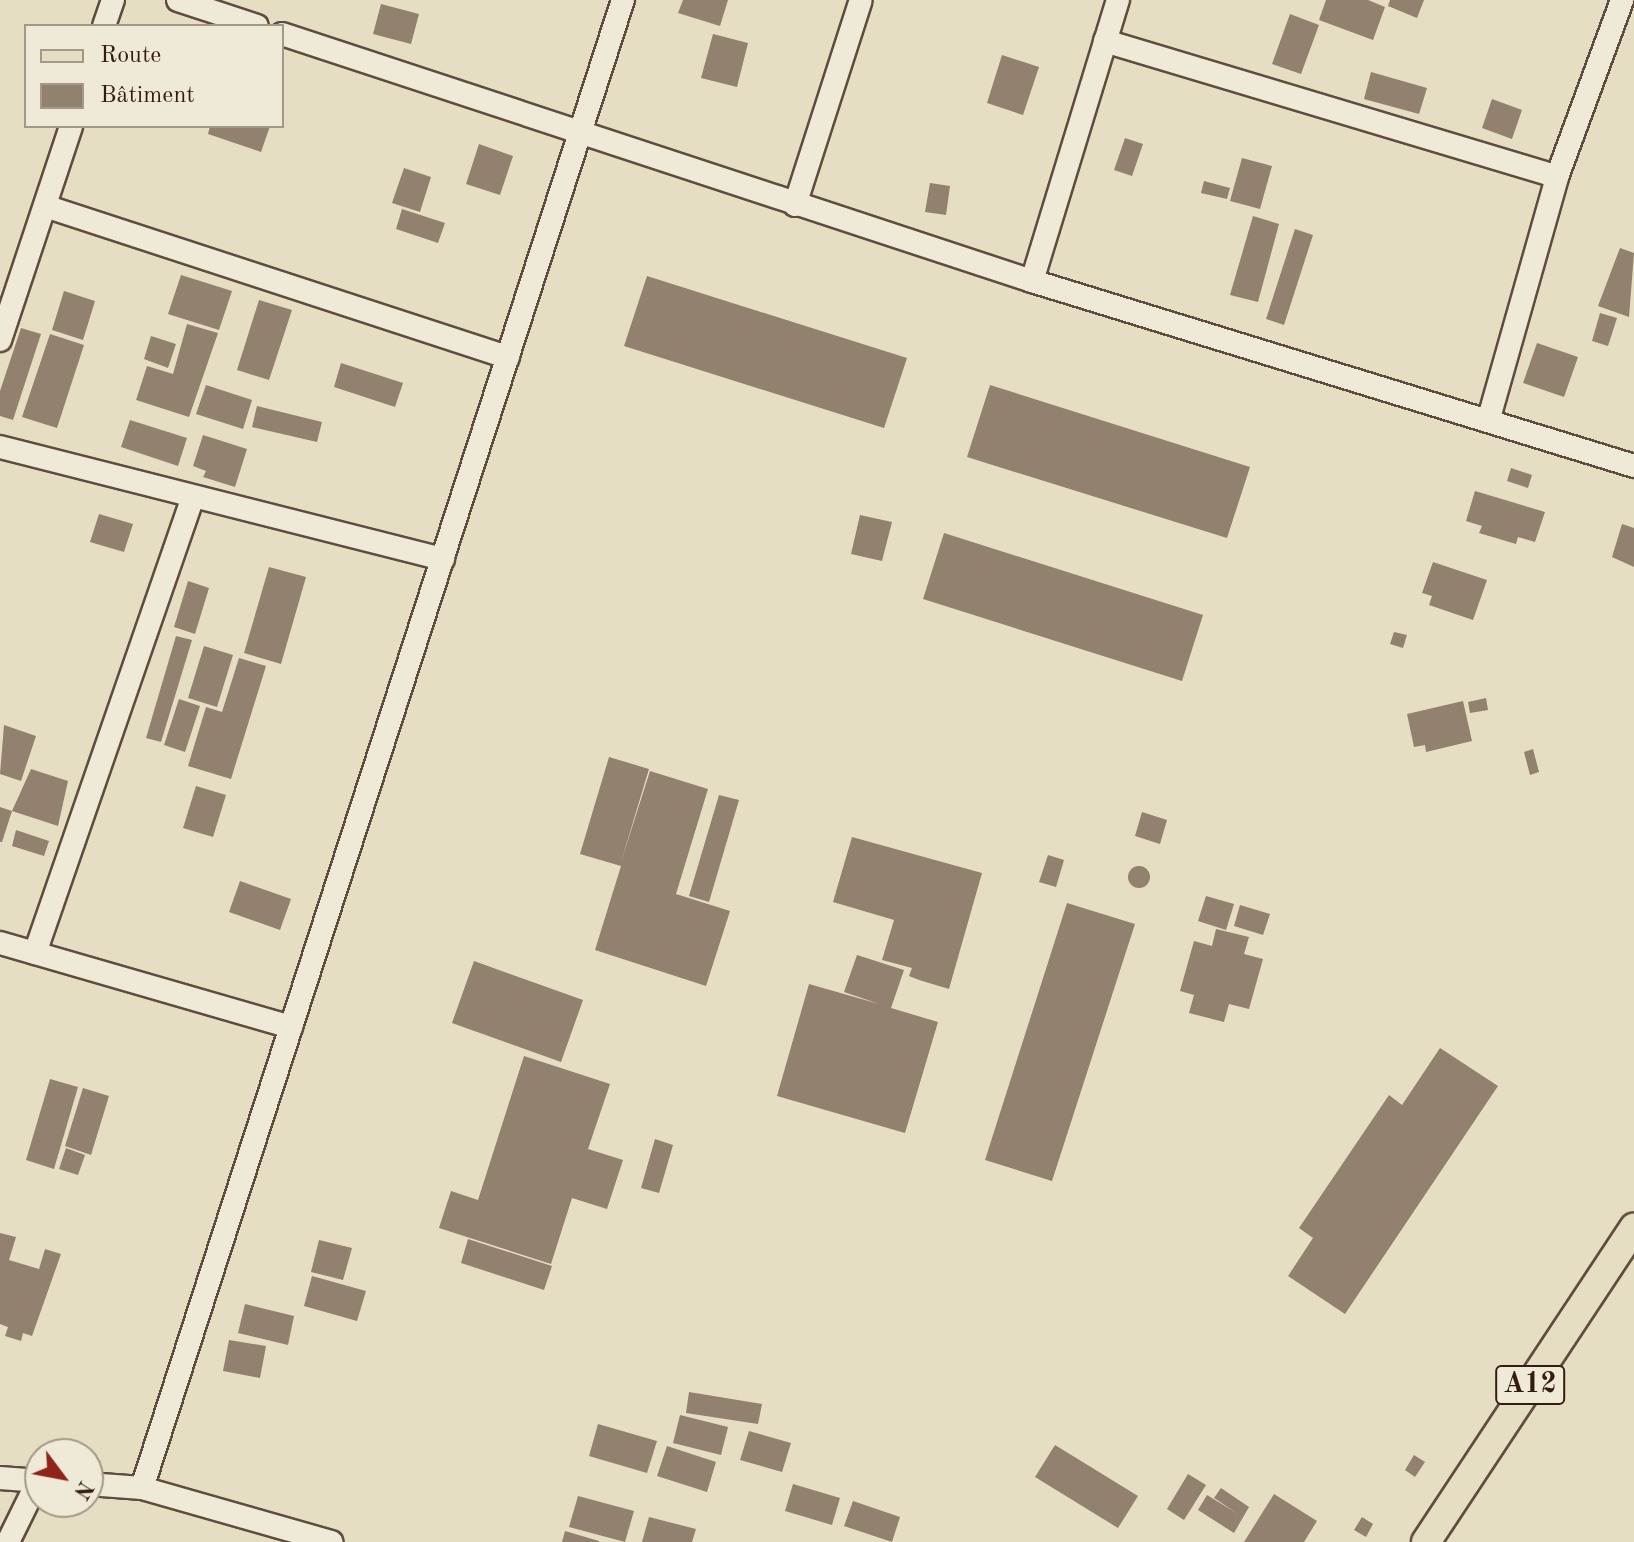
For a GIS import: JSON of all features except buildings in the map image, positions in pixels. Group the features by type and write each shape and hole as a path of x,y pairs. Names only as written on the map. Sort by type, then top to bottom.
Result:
{"main road":[{"name":"A12","path":"1426,1542 1634,1228"}],"street":[{"path":"105,24 113,0"},
{"path":"178,0 251,24"},
{"path":"142,1488 623,0"},
{"path":"795,205 861,0"},
{"path":"1032,281 1118,0"},
{"path":"1489,418 1557,177 1622,0"},
{"path":"284,35 1032,281 1489,418 1634,466"},
{"path":"1105,41 1557,177"},
{"path":"0,340 70,128"},
{"path":"45,206 508,357"},
{"path":"0,447 443,559"},
{"path":"35,953 193,498"},
{"path":"0,943 291,1027"},
{"path":"0,1478 24,1480"},
{"path":"104,1485 142,1488 331,1542"},
{"path":"8,1542 24,1511"}]}
